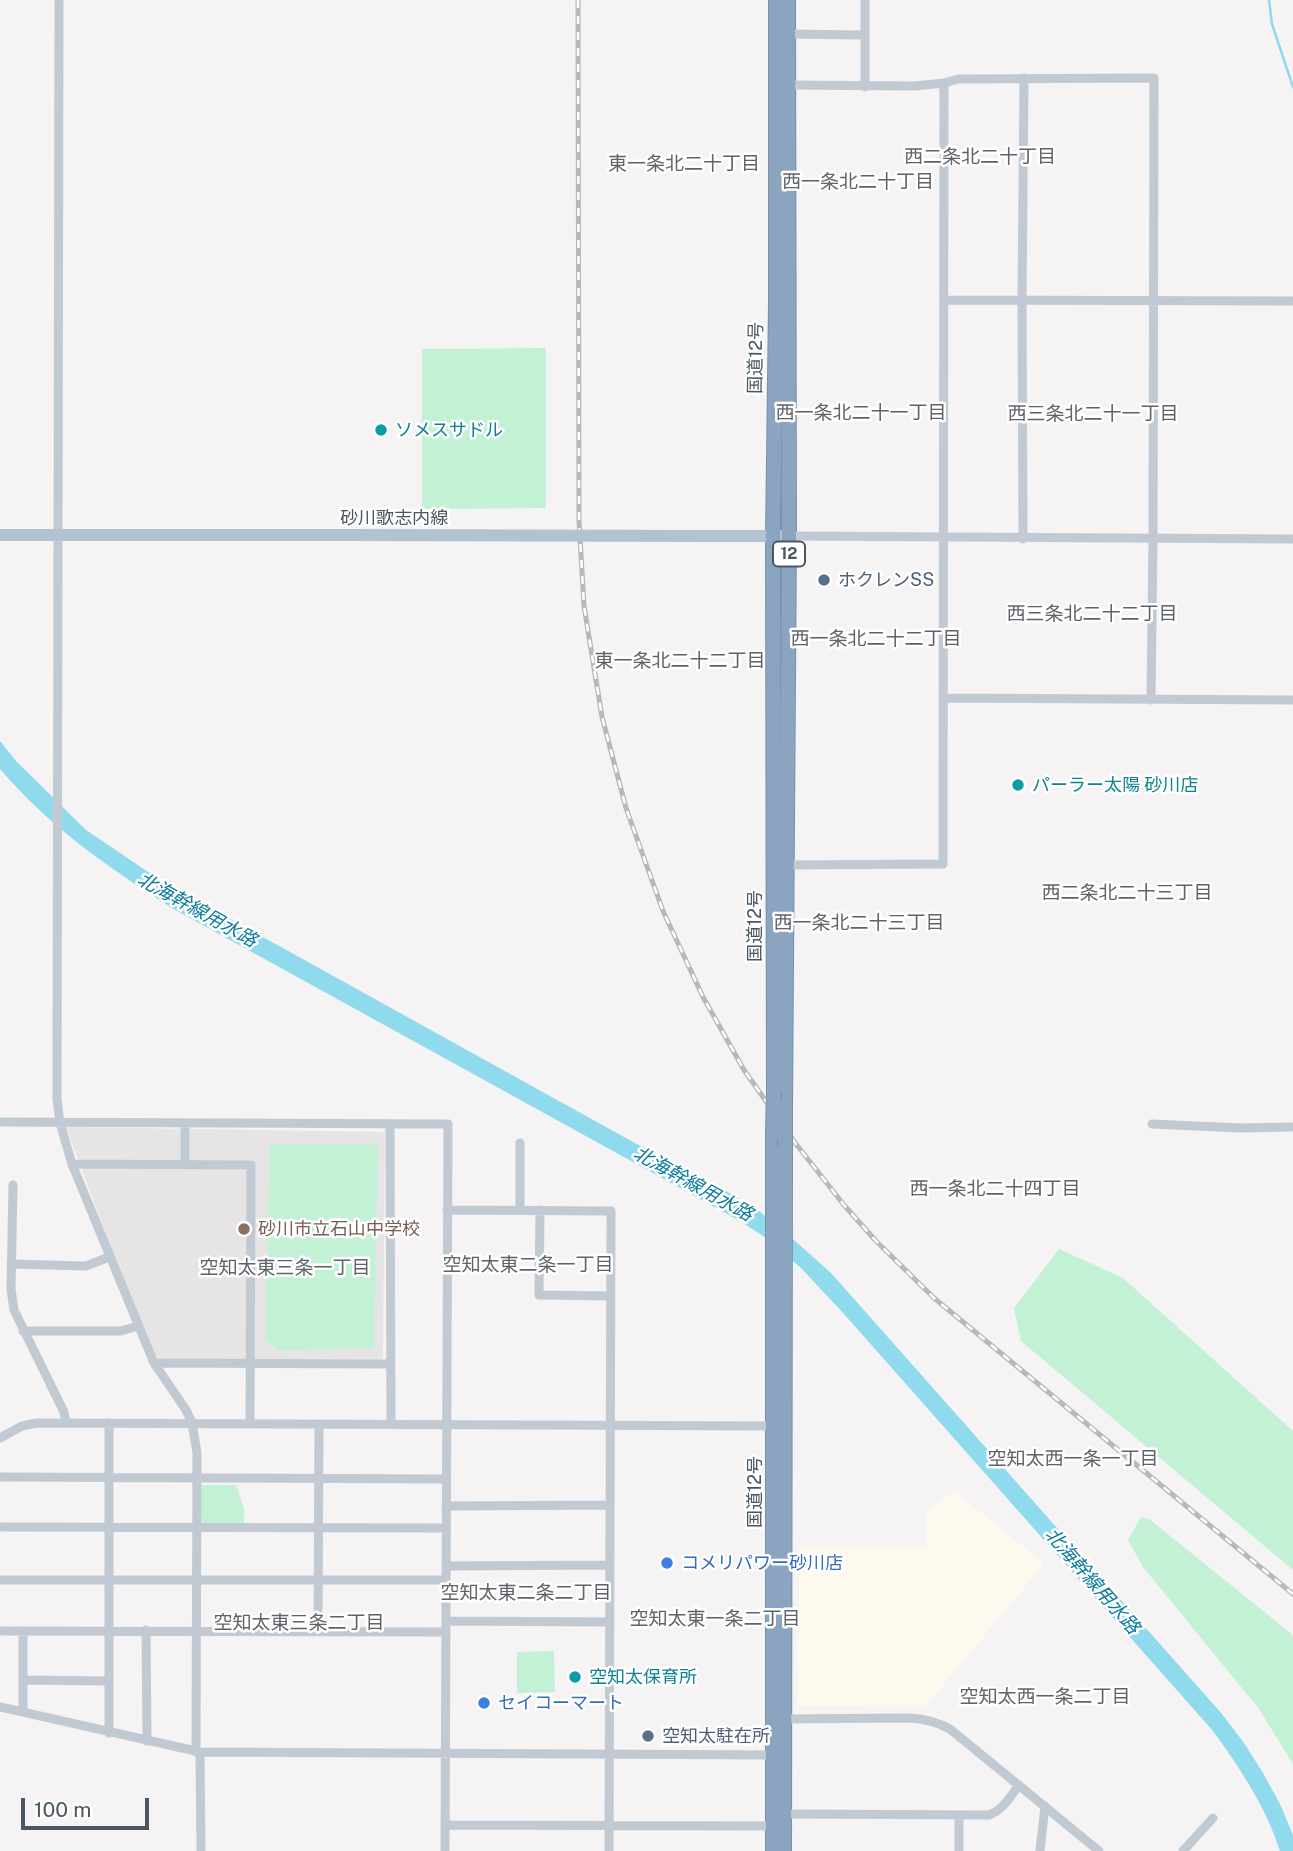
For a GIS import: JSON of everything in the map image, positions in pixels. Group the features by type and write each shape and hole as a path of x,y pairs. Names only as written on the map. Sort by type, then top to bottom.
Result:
{"highway":[{"name":"国道12号","path":"773,1851 779,1755 780,1214 785,1148 789,536 782,34 776,0"},
{"name":"国道12号","path":"782,34 788,0"},
{"name":"国道12号","path":"780,1214 773,1133 773,536 782,85"},
{"name":"国道12号","path":"779,1755 784,1851"}],"main road":[{"name":"砂川歌志内線","path":"0,535 789,536"}],"street":[{"path":"58,0 57,1098 60,1122 72,1164 109,1257 154,1363 192,1423 197,1453 196,1630 201,1851"},
{"path":"865,0 865,87"},
{"path":"782,34 865,35"},
{"path":"1023,538 1024,78"},
{"path":"782,85 865,87 915,86 958,79 1154,78 1151,700"},
{"path":"786,865 943,864 944,83"},
{"path":"944,300 1293,301"},
{"path":"789,536 1293,539"},
{"path":"943,698 1293,700"},
{"path":"0,1122 448,1124 445,1851"},
{"path":"185,1123 185,1164"},
{"path":"390,1124 391,1424"},
{"path":"1152,1124 1240,1128 1293,1127"},
{"path":"520,1143 520,1210"},
{"path":"72,1164 251,1165 250,1424"},
{"path":"13,1185 11,1289 14,1310 64,1412 66,1423"},
{"path":"447,1210 611,1211 609,1851"},
{"path":"540,1210 539,1295 611,1296"},
{"path":"11,1264 86,1266 109,1257"},
{"path":"23,1331 121,1331 138,1326"},
{"path":"154,1363 390,1364"},
{"path":"0,1438 22,1426 37,1423 779,1426"},
{"path":"109,1423 109,1732"},
{"path":"318,1630 319,1424"},
{"path":"0,1478 446,1479"},
{"path":"446,1506 610,1505"},
{"path":"0,1527 446,1528"},
{"path":"446,1566 610,1565"},
{"path":"0,1580 446,1580"},
{"path":"0,1631 318,1630 610,1622"},
{"path":"146,1630 147,1741"},
{"path":"23,1631 23,1712"},
{"path":"23,1680 108,1681"},
{"path":"0,1707 198,1752 779,1755"},
{"path":"779,1719 911,1718 932,1721 950,1729 1099,1851"},
{"path":"784,1814 989,1815 996,1813 1019,1785"},
{"path":"1040,1851 1045,1806"},
{"path":"959,1815 959,1851"},
{"path":"1183,1851 1213,1818"},
{"path":"445,1825 773,1826"}],"shaded area":[{"name":"砂川市立石山中学校","path":"66,1127 385,1132 383,1359 156,1359 140,1326"},
{"path":"955,1491 1044,1564 925,1707 797,1706 799,1547 927,1547 927,1510"}],"green space":[{"path":"546,348 546,508 422,509 422,349"},
{"path":"270,1144 378,1144 374,1348 278,1350 265,1340"},
{"path":"1059,1249 1123,1278 1293,1431 1293,1570 1021,1341 1014,1308"},
{"path":"201,1485 236,1485 244,1508 244,1524 201,1524"},
{"path":"1141,1517 1149,1519 1293,1635 1293,1764 1259,1709 1143,1567 1128,1540"},
{"path":"554,1651 555,1692 517,1693 517,1652"}],"water":[{"name":"北海幹線用水路","path":"0,741 16,761 86,830 160,880 726,1191 759,1211 794,1240 831,1273 1222,1714 1244,1743 1280,1804 1293,1835 1293,1851 1280,1851 1251,1788 1213,1731 801,1268 763,1236 740,1221 172,908 80,845 39,810 0,769"}],"waterway":[{"path":"1269,0 1272,24 1293,87"}],"railway":[{"path":"578,0 579,520 584,606 602,717 626,808 663,911 703,997 744,1070 796,1144 875,1240 934,1298 1293,1594"}],"place":[{"name":"ソメスサドル","path":"381,430"},
{"name":"ホクレンSS","path":"824,580"},
{"name":"パーラー太陽 砂川店","path":"1018,785"},
{"name":"砂川市立石山中学校","path":"244,1229"},
{"name":"コメリパワー砂川店","path":"667,1563"},
{"name":"空知太保育所","path":"575,1677"},
{"name":"セイコーマート","path":"484,1703"},
{"name":"空知太駐在所","path":"648,1736"}],"district":[{"name":"西二条北二十丁目","path":"980,157"},
{"name":"東一条北二十丁目","path":"684,164"},
{"name":"西一条北二十丁目","path":"858,182"},
{"name":"西一条北二十一丁目","path":"861,413"},
{"name":"西三条北二十一丁目","path":"1093,414"},
{"name":"西三条北二十二丁目","path":"1092,614"},
{"name":"西一条北二十二丁目","path":"876,639"},
{"name":"東一条北二十二丁目","path":"680,661"},
{"name":"西二条北二十三丁目","path":"1127,893"},
{"name":"西一条北二十三丁目","path":"859,923"},
{"name":"西一条北二十四丁目","path":"995,1189"},
{"name":"空知太東二条一丁目","path":"528,1265"},
{"name":"空知太東三条一丁目","path":"285,1268"},
{"name":"空知太西一条一丁目","path":"1073,1459"},
{"name":"空知太東二条二丁目","path":"526,1593"},
{"name":"空知太東一条二丁目","path":"715,1619"},
{"name":"空知太東三条二丁目","path":"299,1623"},
{"name":"空知太西一条二丁目","path":"1045,1697"}]}
